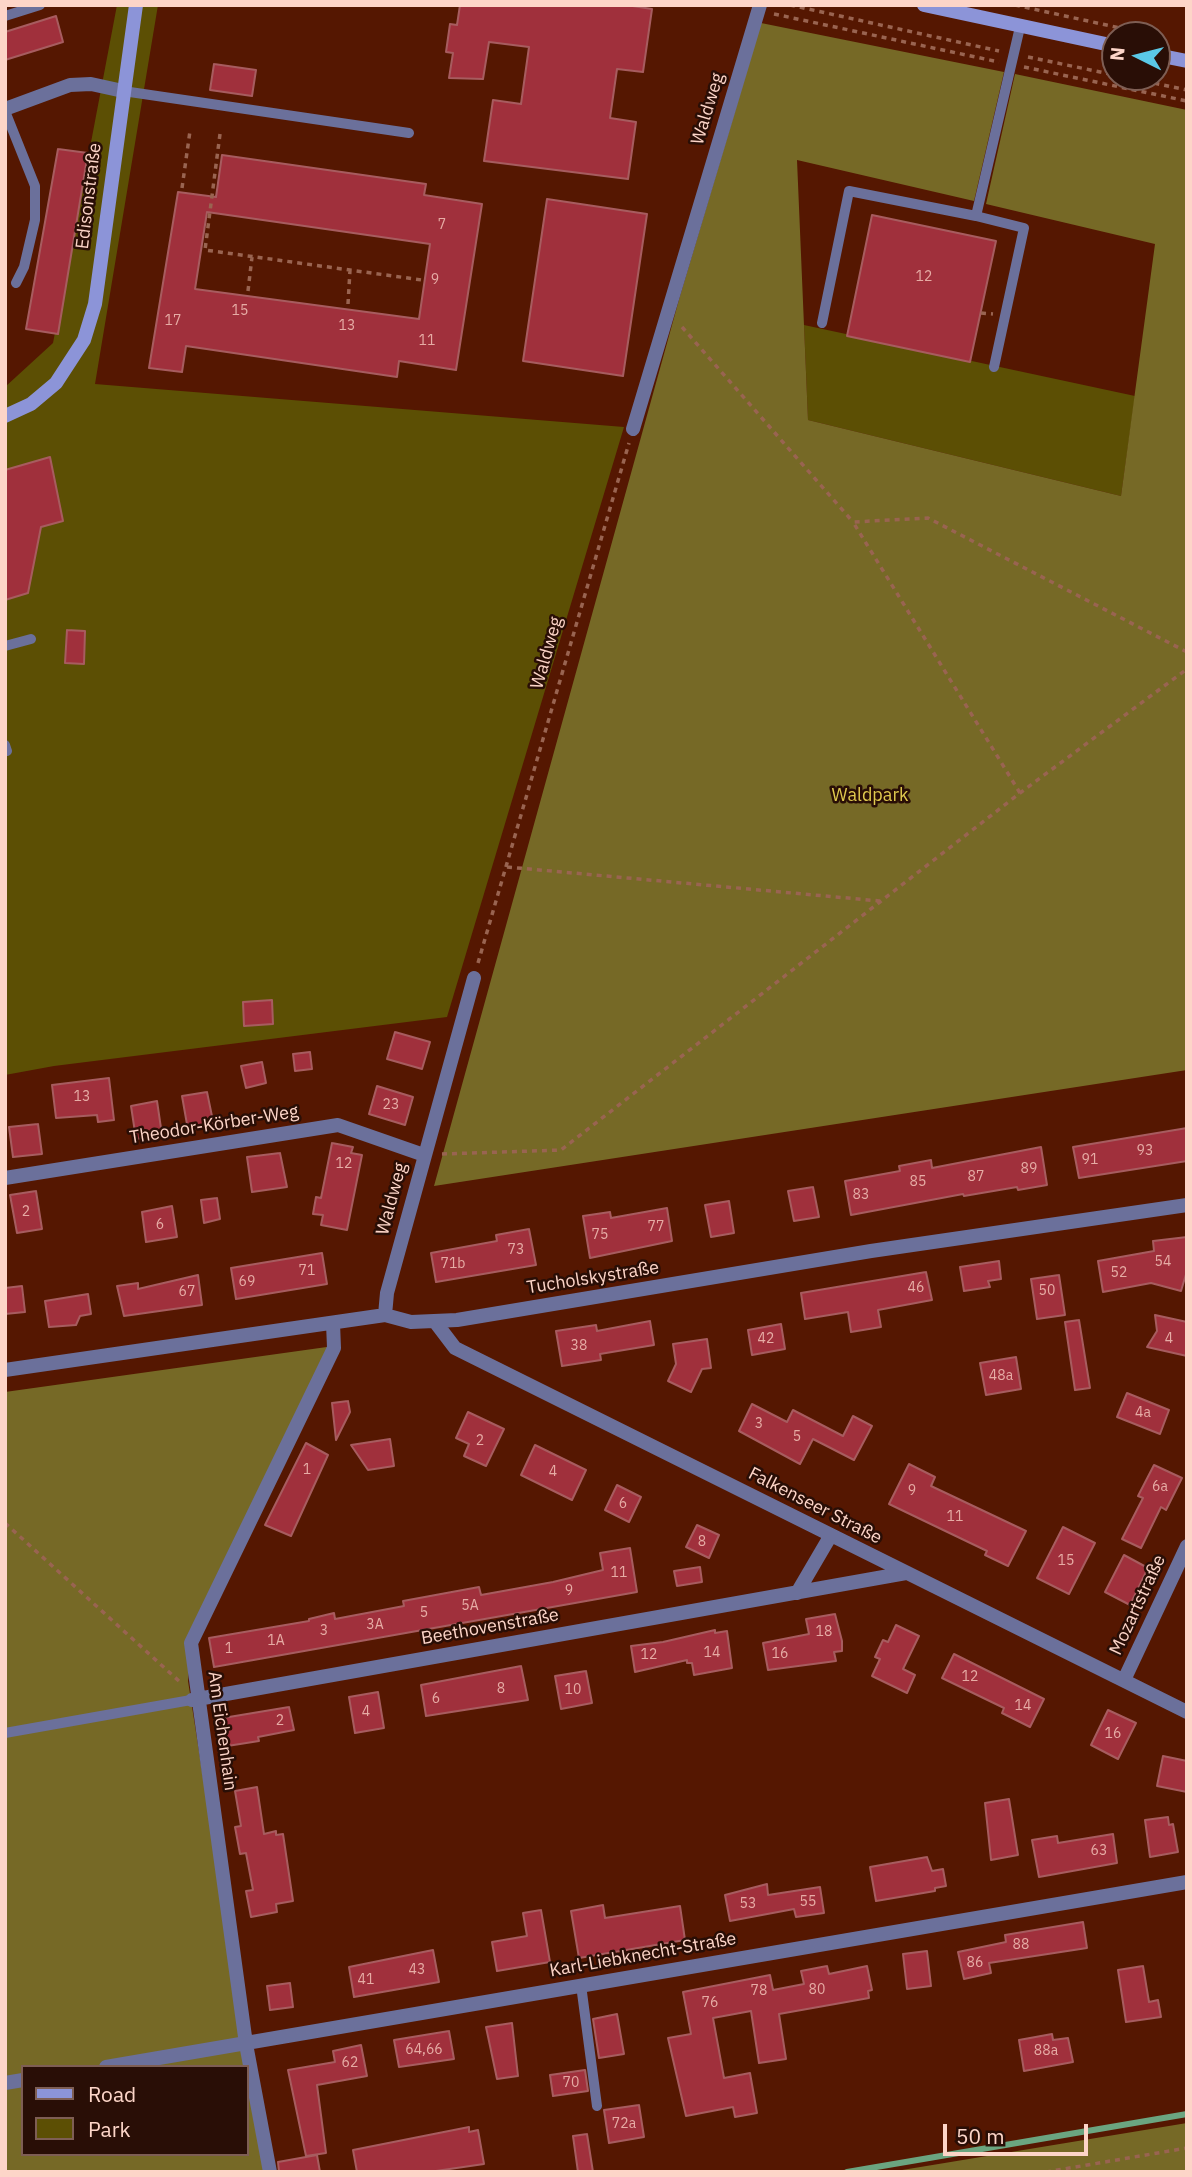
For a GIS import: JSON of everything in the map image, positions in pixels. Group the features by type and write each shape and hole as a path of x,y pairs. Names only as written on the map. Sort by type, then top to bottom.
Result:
{"street":[{"name":"Edisonstraße","path":"5,415 31,404 56,383 84,340 93,313 136,5"},
{"path":"924,5 1101,43"},
{"name":"Waldweg","path":"633,429 759,7"},
{"path":"5,110 70,85 91,84 123,91"},
{"name":"Waldweg","path":"385,1315 387,1293 474,978"},
{"name":"Theodor-Körber-Weg","path":"5,1178 338,1125 424,1155"},
{"name":"Tucholskystraße","path":"5,1370 385,1315 411,1322 436,1323 871,1251 1187,1205"},
{"name":"Am Eichenhain","path":"270,2172 246,2044 194,1699 191,1643 334,1348 332,1323"},
{"name":"Falkenseer Straße","path":"436,1323 455,1348 1187,1712"},
{"path":"797,1592 831,1535"},
{"name":"Mozartstraße","path":"1124,1681 1187,1546"},
{"name":"Beethovenstraße","path":"194,1699 906,1573"},
{"name":"Karl-Liebknecht-Straße","path":"118,2065 1187,1882"}],"lane":[{"path":"5,16 40,5"},
{"path":"976,216 1020,27"},
{"path":"123,91 409,133"},
{"path":"5,110 35,186 35,220 24,267 16,283"},
{"path":"822,323 849,191 1024,228 994,367"},
{"path":"5,646 31,639"},
{"path":"5,1734 194,1699"},
{"path":"581,1985 597,2106"}],"path":[{"path":"790,5 1187,102"},
{"path":"1015,5 1101,24"},
{"path":"759,7 815,25 1101,73"},
{"path":"182,188 190,131"},
{"path":"220,134 205,250 422,280"},
{"path":"248,291 252,257"},
{"path":"348,304 350,270"},
{"path":"668,311 853,522 1020,793"},
{"name":"Waldweg","path":"474,978 633,429"},
{"path":"853,522 928,518 1187,652"},
{"path":"424,1155 561,1150 1020,793 1187,669"},
{"path":"506,867 882,901"},
{"path":"5,1522 194,1699"},
{"path":"1046,2172 1187,2148"}],"green space":[{"path":"117,5 158,5 95,384 624,427 447,1017 54,1066 5,1075 5,387 53,343"},
{"name":"Waldpark","path":"761,23 1004,72 974,201 797,160 808,420 1121,496 1155,244 986,204 1015,74 1187,110 1187,1070 434,1186 680,296"},
{"path":"804,325 1135,396 1121,496 808,420"},
{"path":"334,1346 191,1645 188,1681 245,2046 271,2172 5,2172 5,1392"},
{"path":"1187,2123 1187,2172 890,2172"}],"building":[{"path":"460,5 626,5 652,9 643,72 617,69 610,118 636,122 628,179 484,161 493,100 521,104 529,47 489,42 483,79 449,78 453,53 446,52 450,24 457,25"},
{"path":"56,16 63,42 5,60 5,32"},
{"path":"214,64 256,70 252,96 210,90"},
{"path":"58,149 88,153 58,334 26,329"},
{"path":"222,155 426,184 424,195 482,204 456,370 399,361 397,377 186,346 182,372 149,368 178,192 216,197","holes":["207,212 430,244 419,319 195,289"]},
{"path":"547,199 647,214 623,376 523,361"},
{"path":"872,215 996,241 970,362 847,336"},
{"path":"50,457 63,521 41,527 28,593 5,600 5,470"},
{"path":"67,630 85,631 84,664 65,663"},
{"path":"272,1000 273,1024 244,1026 243,1002"},
{"path":"395,1032 430,1042 422,1069 387,1059"},
{"path":"310,1052 312,1069 295,1071 293,1054"},
{"path":"262,1062 266,1083 246,1088 241,1066"},
{"path":"109,1078 114,1120 98,1122 97,1115 56,1118 52,1085"},
{"path":"377,1086 413,1097 405,1125 369,1114"},
{"path":"207,1092 214,1126 188,1130 182,1096"},
{"path":"157,1101 162,1135 136,1139 131,1106"},
{"path":"38,1124 42,1154 13,1157 9,1127"},
{"path":"1187,1128 1187,1161 1079,1178 1073,1147"},
{"path":"332,1143 353,1147 351,1153 362,1155 347,1230 321,1225 323,1215 313,1214 316,1197 321,1198"},
{"path":"1041,1147 1047,1185 963,1194 851,1215 845,1181 900,1171 899,1166 931,1160 932,1168"},
{"path":"280,1153 287,1187 252,1192 247,1157"},
{"path":"813,1187 819,1217 794,1221 788,1191"},
{"path":"36,1191 42,1229 17,1233 10,1195"},
{"path":"217,1198 220,1219 204,1223 201,1200"},
{"path":"729,1201 734,1233 711,1237 705,1205"},
{"path":"172,1206 177,1237 146,1242 142,1212"},
{"path":"667,1208 672,1241 590,1258 583,1216 610,1212 611,1218"},
{"path":"529,1229 536,1265 436,1282 431,1253 497,1241 496,1235"},
{"path":"1187,1237 1187,1271 1181,1291 1151,1283 1103,1292 1098,1261 1154,1251 1153,1241"},
{"path":"322,1253 327,1284 236,1299 231,1268"},
{"path":"999,1261 1001,1279 988,1281 990,1287 964,1291 960,1267"},
{"path":"926,1272 932,1300 878,1310 881,1327 851,1332 848,1312 805,1319 801,1293"},
{"path":"198,1275 202,1305 124,1316 117,1286 138,1283 138,1289"},
{"path":"1059,1275 1065,1315 1037,1319 1031,1279"},
{"path":"22,1286 25,1312 5,1314 5,1288"},
{"path":"88,1294 91,1314 80,1316 76,1325 49,1327 45,1301"},
{"path":"1155,1315 1187,1322 1187,1356 1147,1347 1157,1331"},
{"path":"1079,1320 1090,1388 1075,1390 1065,1322"},
{"path":"650,1321 654,1345 600,1354 601,1360 562,1366 556,1331 596,1325 597,1331"},
{"path":"781,1324 785,1349 752,1355 748,1330"},
{"path":"707,1339 711,1368 702,1369 691,1392 668,1381 676,1364 673,1344"},
{"path":"1016,1357 1021,1389 986,1395 980,1363"},
{"path":"1127,1393 1169,1410 1160,1434 1117,1417"},
{"path":"348,1401 350,1412 336,1440 332,1403"},
{"path":"752,1404 787,1422 793,1410 843,1436 853,1416 872,1426 854,1460 813,1439 800,1464 739,1431"},
{"path":"468,1412 504,1429 486,1466 464,1456 469,1444 456,1438"},
{"path":"390,1439 394,1466 368,1470 351,1445"},
{"path":"306,1443 328,1455 291,1536 265,1525"},
{"path":"535,1445 586,1470 572,1500 521,1475"},
{"path":"909,1464 935,1477 931,1486 1026,1531 1008,1566 985,1555 987,1551 889,1504"},
{"path":"1154,1465 1182,1478 1166,1510 1161,1507 1141,1548 1122,1539 1143,1498 1138,1496"},
{"path":"617,1485 641,1497 629,1522 605,1510"},
{"path":"697,1525 719,1535 709,1558 686,1547"},
{"path":"1063,1527 1095,1543 1069,1594 1037,1578"},
{"path":"630,1548 637,1592 214,1667 209,1638 309,1621 334,1613 335,1619 404,1606 403,1601 479,1587 481,1595 553,1582 603,1570 600,1553"},
{"path":"1124,1555 1148,1568 1130,1605 1105,1592"},
{"path":"700,1567 702,1582 677,1586 674,1571"},
{"path":"835,1614 842,1641 842,1651 834,1652 836,1661 768,1670 763,1643 809,1634 806,1619"},
{"path":"896,1625 919,1636 903,1669 915,1675 907,1693 872,1676 880,1659 875,1657 883,1640 888,1642"},
{"path":"715,1630 715,1633 727,1631 732,1668 694,1675 692,1663 687,1663 687,1660 635,1672 631,1646"},
{"path":"954,1654 1044,1699 1030,1727 1002,1713 1004,1708 942,1678"},
{"path":"521,1666 528,1700 426,1716 421,1685"},
{"path":"586,1671 592,1703 561,1709 555,1676"},
{"path":"378,1692 384,1728 355,1733 349,1697"},
{"path":"289,1707 294,1730 258,1737 259,1741 221,1747 217,1719"},
{"path":"1108,1710 1136,1723 1118,1759 1091,1745"},
{"path":"1163,1756 1187,1761 1187,1792 1157,1786"},
{"path":"257,1787 264,1834 276,1831 276,1835 283,1834 293,1901 276,1904 277,1912 251,1917 246,1891 253,1890 246,1853 240,1854 235,1827 241,1826 235,1791"},
{"path":"1009,1799 1018,1855 991,1860 985,1803"},
{"path":"1168,1817 1169,1825 1173,1824 1178,1852 1150,1857 1145,1820"},
{"path":"1113,1834 1117,1863 1039,1877 1032,1840 1057,1836 1058,1843"},
{"path":"927,1857 932,1871 943,1869 946,1886 935,1888 935,1891 876,1901 870,1867"},
{"path":"767,1884 768,1895 820,1887 824,1913 796,1917 794,1909 730,1921 725,1895"},
{"path":"603,1905 605,1918 680,1906 685,1940 579,1958 571,1911"},
{"path":"541,1910 550,1962 497,1971 492,1942 527,1936 523,1913"},
{"path":"1083,1922 1087,1948 989,1963 991,1973 964,1979 958,1952 1006,1942 1005,1935"},
{"path":"433,1950 439,1982 354,1997 349,1967"},
{"path":"927,1951 931,1986 907,1989 903,1954"},
{"path":"827,1966 829,1974 867,1966 872,1990 868,1991 869,1998 779,2014 786,2059 759,2063 751,2011 713,2018 724,2078 750,2073 757,2113 735,2117 733,2107 686,2116 668,2038 691,2034 683,1992 770,1975 773,1990 804,1984 801,1971"},
{"path":"1143,1966 1149,2002 1158,2000 1161,2017 1126,2022 1118,1970"},
{"path":"290,1983 293,2007 270,2010 267,1986"},
{"path":"617,2014 624,2054 599,2058 593,2019"},
{"path":"512,2023 518,2076 497,2079 486,2027"},
{"path":"449,2031 454,2059 399,2067 394,2040"},
{"path":"1052,2034 1053,2040 1068,2038 1073,2062 1024,2071 1019,2040"},
{"path":"361,2045 367,2076 317,2085 326,2153 306,2156 288,2070 335,2062 333,2051"},
{"path":"585,2070 588,2091 553,2096 550,2075"},
{"path":"639,2105 644,2137 609,2143 604,2110"},
{"path":"469,2127 469,2132 478,2130 484,2164 429,2172 357,2172 353,2150"},
{"path":"587,2134 593,2172 578,2172 573,2136"},
{"path":"317,2155 320,2172 279,2172 278,2162"}],"waterway":[{"path":"847,2172 1187,2114"}]}
